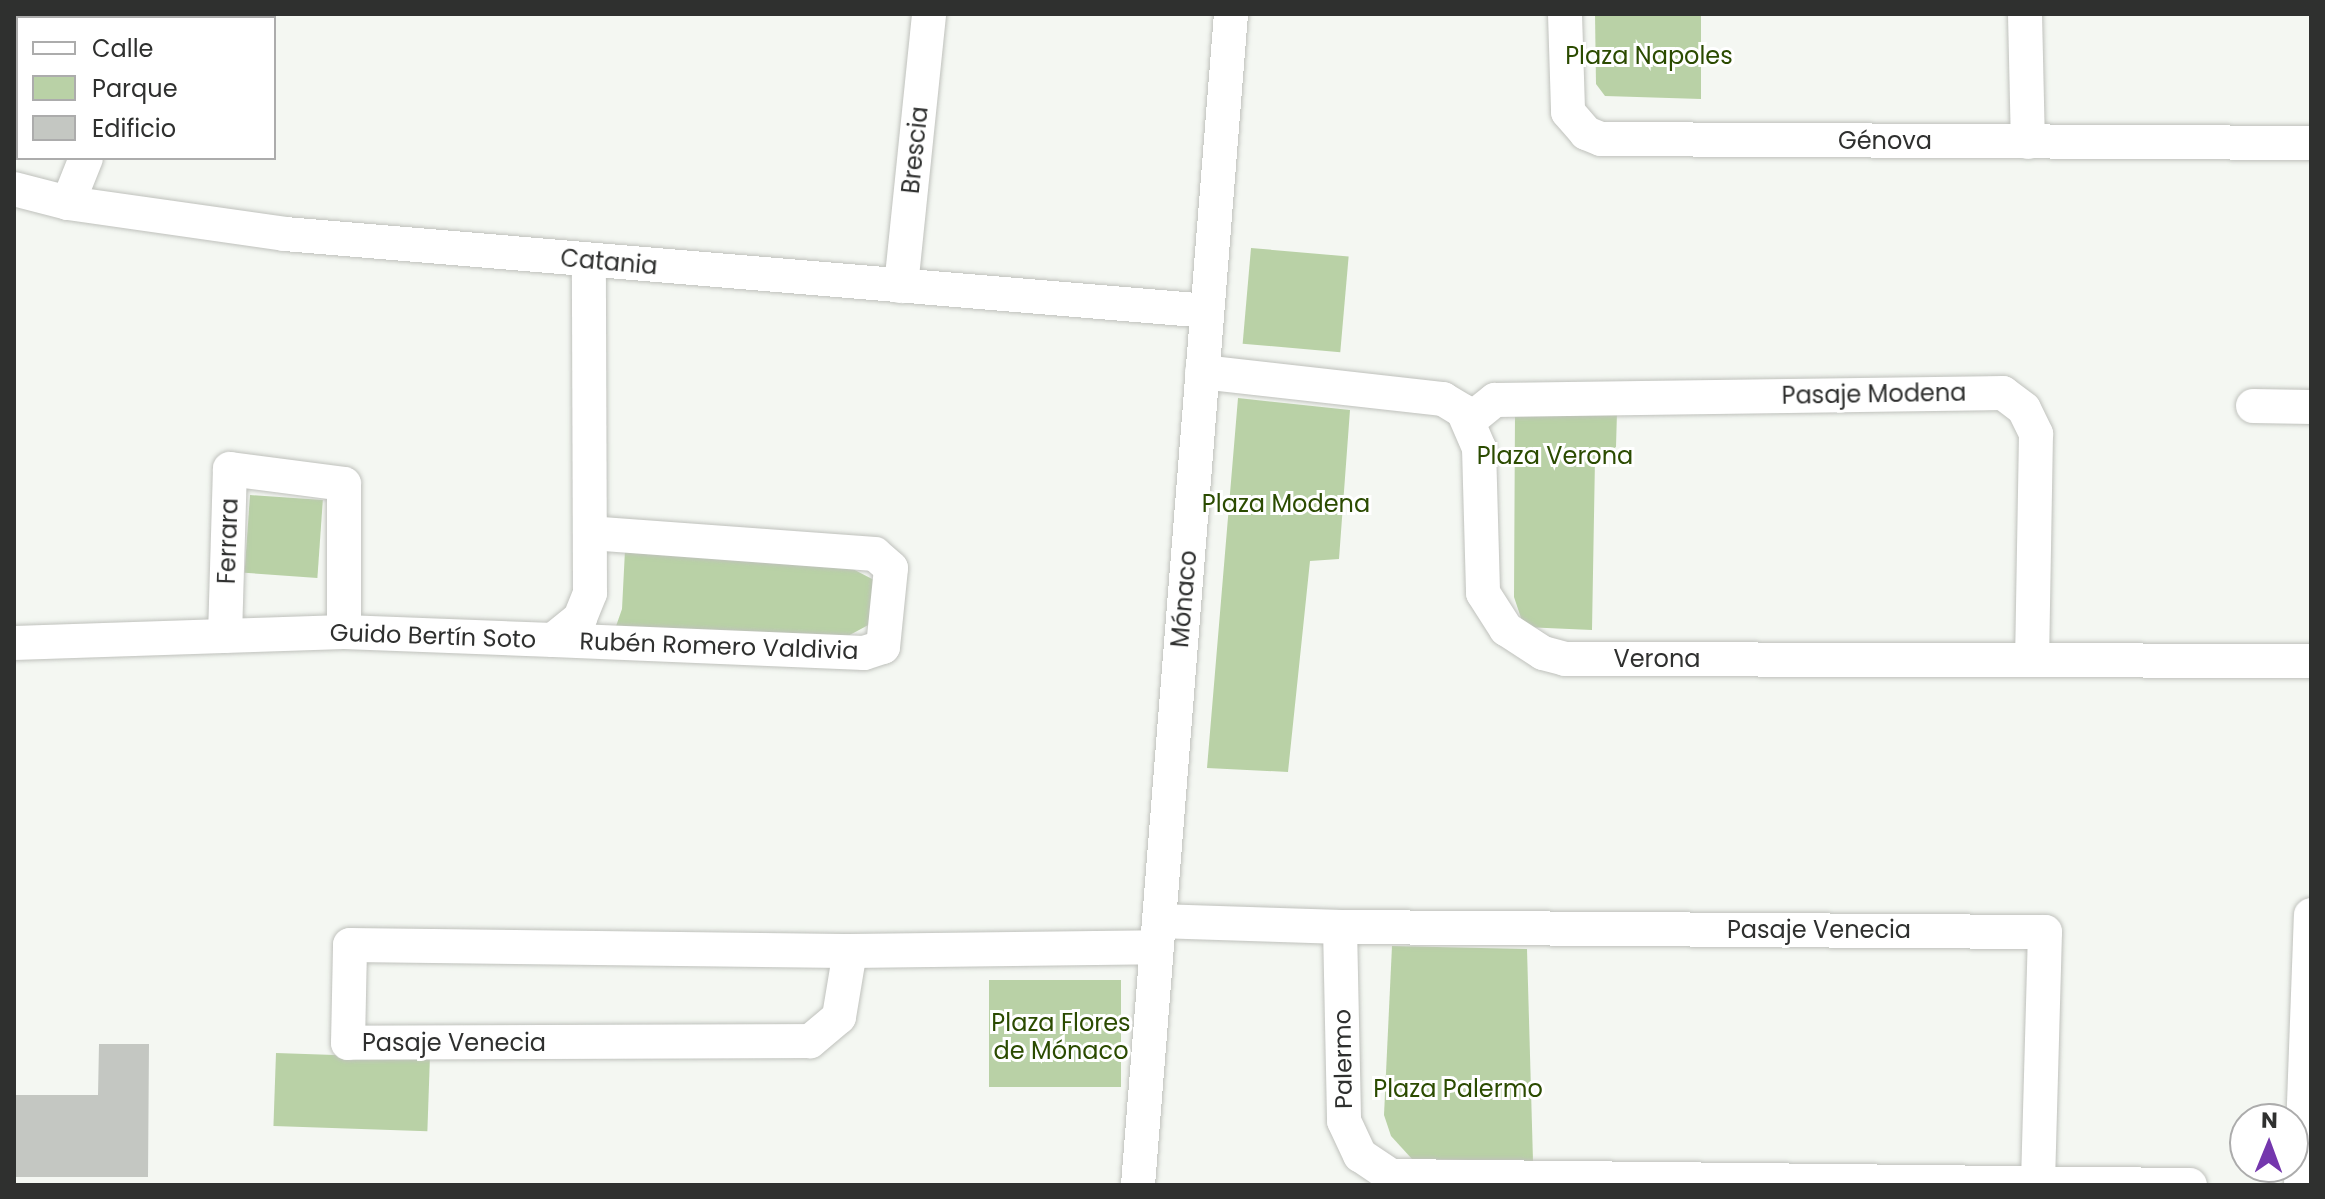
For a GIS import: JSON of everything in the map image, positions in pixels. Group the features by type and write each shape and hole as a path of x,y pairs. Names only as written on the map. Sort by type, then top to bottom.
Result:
{"street":[{"name":"Brescia","path":"901,286 929,14"},
{"name":"Mónaco","path":"1138,1185 1231,14"},
{"name":"Génova","path":"1565,14 1568,112 1586,133 1601,139 2311,143"},
{"path":"2025,14 2028,142"},
{"path":"68,203 85,160"},
{"name":"Catania","path":"14,189 68,203 285,234 1207,311"},
{"name":"Guido Bertín Soto","path":"14,643 344,632 553,640 580,618 590,593 589,261"},
{"path":"1202,372 1443,399 1470,420"},
{"name":"Pasaje Modena","path":"1470,420 1495,400 2003,393 2024,409 2036,434 2032,660"},
{"path":"2253,406 2311,407"},
{"name":"Verona","path":"1470,420 1479,448 1483,593 1506,629 1543,653 1565,659 2311,661"},
{"name":"Ferrara","path":"225,636 230,469 344,484 344,632"},
{"name":"Rubén Romero Valdivia","path":"553,640 864,653 883,647 891,568 875,554 591,533"},
{"path":"2301,1185 2311,915"},
{"path":"1158,934 1340,927"},
{"name":"Pasaje Venecia","path":"1340,927 2045,932 2038,1184"},
{"name":"Palermo","path":"1340,927 1344,1121 1360,1155 1391,1176 2190,1185"},
{"name":"Pasaje Venecia","path":"850,951 839,1017 810,1041 348,1043 350,945 850,951 1158,934"}],"green space":[{"name":"Plaza Napoles","path":"1595,14 1701,14 1701,99 1605,96 1596,84"},
{"path":"1251,248 1349,257 1340,352 1243,344"},
{"name":"Plaza Modena","path":"1238,398 1350,410 1339,559 1310,561 1288,772 1207,768"},
{"name":"Plaza Verona","path":"1617,412 1616,447 1595,459 1592,630 1524,627 1514,597 1515,413"},
{"path":"250,495 323,500 317,578 245,573"},
{"path":"625,550 847,566 874,580 872,623 846,637 615,629 622,609"},
{"name":"Plaza Palermo","path":"1392,946 1527,949 1533,1161 1412,1159 1391,1136 1384,1115"},
{"name":"Plaza Flores de Mónaco","path":"989,980 1121,980 1121,1087 989,1087"},
{"path":"276,1053 430,1058 427,1131 273,1126"}],"building":[{"path":"99,1044 149,1044 148,1177 14,1177 14,1095 98,1095"}]}
